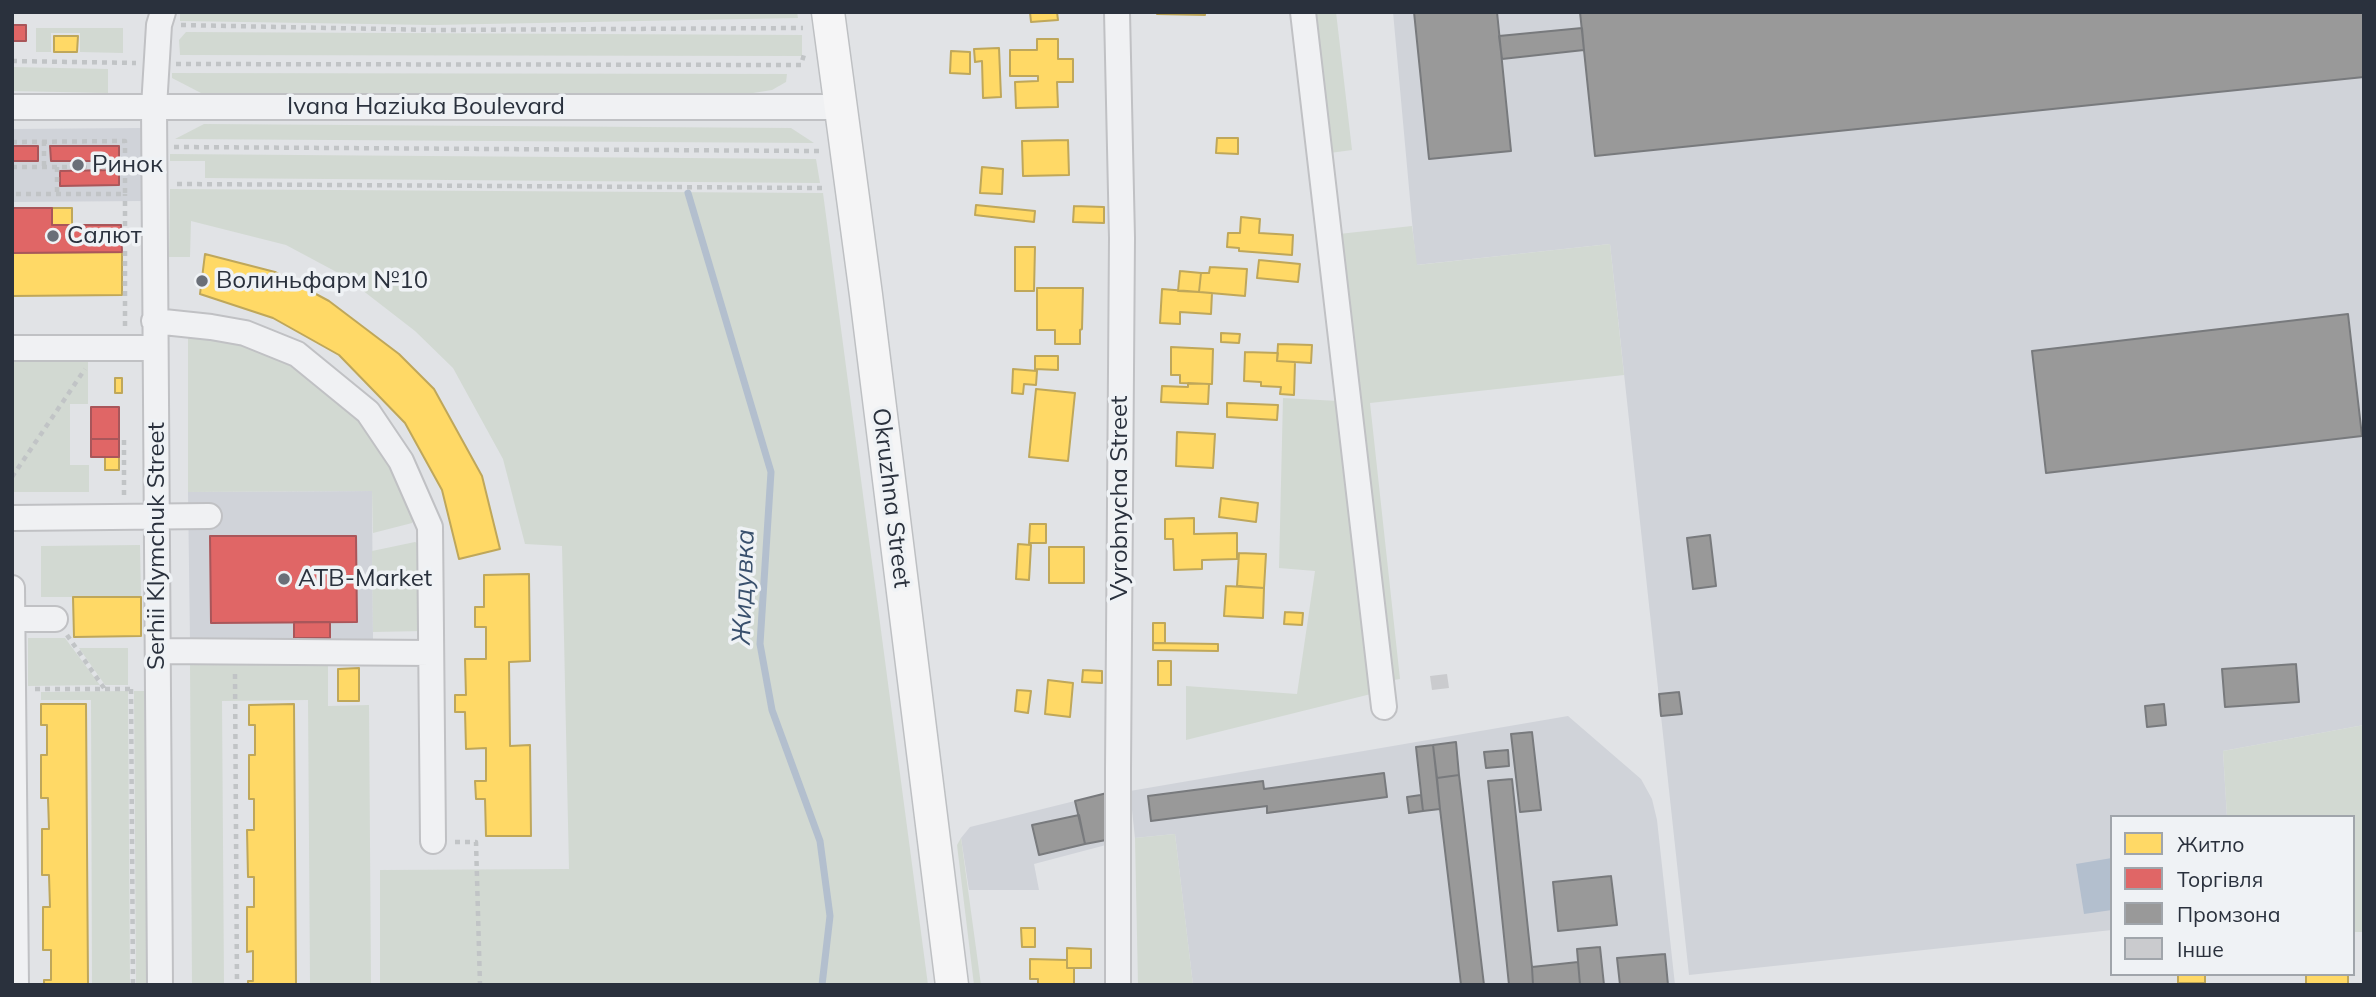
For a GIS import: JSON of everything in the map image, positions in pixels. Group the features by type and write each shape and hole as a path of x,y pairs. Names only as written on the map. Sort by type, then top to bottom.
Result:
{"main road":[{"name":"Okruzhna Street","path":"816,20 841,107 952,985"}],"street":[{"name":"Vyrobnycha Street","path":"1117,12 1122,238 1118,985"},
{"path":"1303,12 1384,707"},
{"name":"Serhii Klymchuk Street","path":"160,985 154,107 161,19"},
{"name":"Ivana Haziuka Boulevard","path":"12,107 841,107"},
{"path":"154,321 245,333 297,354 368,412 401,461 429,527 433,841"},
{"path":"12,348 154,348"},
{"path":"12,518 209,516"},
{"path":"12,588 16,985"},
{"path":"13,619 55,618"},
{"path":"158,652 430,653"}],"path":[{"path":"161,19 433,30 816,20"},
{"path":"12,61 156,64 801,65"},
{"path":"44,141 44,167"},
{"path":"12,142 125,141 125,348"},
{"path":"154,147 819,151"},
{"path":"12,167 125,167"},
{"path":"57,167 57,193"},
{"path":"167,184 826,188"},
{"path":"12,194 125,194"},
{"path":"12,477 99,348"},
{"path":"124,436 124,517"},
{"path":"55,618 105,689"},
{"path":"234,652 237,985"},
{"path":"13,689 131,689 133,985"},
{"path":"433,841 476,842 480,985"}],"shaded area":[{"path":"180,12 797,12 798,18 433,25 180,21"},
{"path":"1313,12 1336,12 1352,150 1330,153"},
{"path":"1393,12 2364,12 2364,725 2223,751 2227,815 2110,815 2110,930 1689,975 1610,244 1416,265"},
{"path":"36,28 123,28 123,53 80,52 80,33 51,33 51,52 36,52"},
{"path":"186,32 802,35 802,56 180,55 179,40"},
{"path":"12,67 108,69 108,93 12,91"},
{"path":"172,73 787,74 786,82 772,90 753,93 201,93 172,78"},
{"path":"204,124 791,128 814,143 175,139"},
{"name":"Ринок","path":"143,128 143,201 12,202 12,129"},
{"path":"170,154 816,159 820,183 205,178 205,161 170,161"},
{"path":"170,189 823,193 928,985 380,985 380,870 569,869 562,546 525,544 503,459 453,368 415,331 344,276 286,245 191,221 190,257 169,257"},
{"path":"1412,226 1417,265 1610,244 1624,375 1370,403 1400,679 1388,681 1339,234"},
{"path":"188,331 210,333 293,360 363,417 417,514 412,523 373,533 372,491 188,492"},
{"path":"88,354 88,404 70,404 70,465 89,465 89,492 12,492 12,355"},
{"path":"1283,398 1338,401 1375,693 1186,740 1186,686 1297,694 1315,571 1279,568"},
{"path":"372,491 373,640 190,641 188,492"},
{"path":"415,542 423,546 424,631 373,632 372,551"},
{"path":"140,545 141,597 41,597 41,546"},
{"path":"28,638 65,638 100,685 28,686"},
{"path":"79,648 128,648 128,685 105,685"},
{"path":"328,661 328,706 369,705 371,985 310,985 308,700 222,701 224,985 192,985 190,662"},
{"path":"128,691 130,985 92,985 91,700 41,700 41,692"},
{"path":"134,691 149,691 148,985 136,985"},
{"path":"1568,716 1641,779 1652,799 1657,820 1675,985 1193,985 1175,834 1135,838 1130,791"},
{"path":"2364,725 2364,932 2355,932 2355,815 2227,815 2223,751"},
{"path":"1107,793 1106,845 1034,864 1039,890 969,890 961,838 970,827"},
{"path":"1175,834 1193,985 1138,985 1135,838"},
{"path":"961,838 981,985 974,985 957,845"}],"water":[{"path":"2110,858 2110,910 2084,914 2076,864"}],"building: Житло":[{"path":"1030,12 1057,12 1058,20 1031,22"},
{"path":"1205,12 1205,15 1157,14"},
{"path":"54,36 78,36 77,52 54,52"},
{"path":"1037,39 1058,39 1058,59 1073,59 1073,82 1057,82 1058,107 1016,108 1015,82 1038,81 1038,76 1010,76 1010,50 1037,50"},
{"path":"999,48 1001,97 983,98 982,61 975,62 974,49"},
{"path":"951,51 970,52 970,74 950,73"},
{"path":"1217,138 1238,138 1238,154 1216,153"},
{"path":"1068,140 1069,175 1023,176 1022,141"},
{"path":"982,167 1003,169 1002,194 980,193"},
{"path":"976,205 1035,211 1034,222 975,215"},
{"path":"1074,206 1104,207 1104,223 1073,222"},
{"path":"52,208 72,208 72,225 52,225"},
{"path":"1241,217 1260,219 1259,233 1293,235 1292,255 1239,251 1239,248 1227,247 1228,233 1240,233"},
{"path":"1015,247 1035,247 1034,291 1015,291"},
{"path":"122,252 122,295 12,296 12,253"},
{"path":"205,254 275,272 329,301 399,354 434,389 482,476 500,549 459,559 442,490 405,423 339,355 273,318 200,294"},
{"path":"1259,260 1300,264 1298,282 1257,278"},
{"path":"1210,267 1247,269 1245,296 1199,292 1201,273 1209,273"},
{"path":"1180,271 1201,273 1199,292 1178,291"},
{"path":"1037,288 1083,288 1080,344 1055,344 1055,330 1037,330"},
{"path":"1162,289 1212,293 1211,314 1180,312 1180,324 1160,323"},
{"path":"1221,333 1240,334 1239,343 1221,342"},
{"path":"1278,344 1312,345 1311,363 1277,361"},
{"path":"1171,347 1213,349 1212,384 1180,383 1180,375 1171,375"},
{"path":"1245,352 1278,353 1277,361 1295,362 1294,395 1280,394 1281,387 1261,386 1261,382 1244,381"},
{"path":"1035,356 1058,356 1058,370 1035,369"},
{"path":"1013,369 1037,371 1036,385 1024,384 1023,394 1012,393"},
{"path":"115,378 122,378 122,393 115,393"},
{"path":"1188,383 1209,384 1208,404 1161,402 1162,386 1188,387"},
{"path":"1036,389 1075,393 1068,461 1029,457"},
{"path":"1227,403 1278,405 1277,420 1227,417"},
{"path":"1177,432 1215,434 1213,468 1176,466"},
{"path":"105,457 119,457 119,470 105,470"},
{"path":"1221,498 1258,503 1256,522 1219,517"},
{"path":"1194,518 1194,534 1237,533 1237,559 1202,560 1202,569 1174,570 1173,539 1165,539 1165,519"},
{"path":"1030,524 1046,524 1046,543 1029,543"},
{"path":"1018,544 1031,545 1029,580 1016,579"},
{"path":"1049,547 1084,547 1084,583 1049,583"},
{"path":"1239,553 1266,554 1264,588 1237,586"},
{"path":"529,574 530,661 509,662 510,746 530,745 531,836 486,836 485,799 476,799 475,781 486,781 486,748 466,749 465,712 455,712 455,695 466,695 465,659 486,659 486,627 475,627 475,607 484,607 484,575"},
{"path":"1226,586 1264,588 1263,618 1224,616"},
{"path":"73,597 141,597 141,636 74,637"},
{"path":"1285,612 1303,613 1302,625 1284,624"},
{"path":"1153,623 1165,623 1165,643 1153,643"},
{"path":"1153,643 1218,644 1218,651 1153,650"},
{"path":"1158,661 1171,661 1171,685 1158,685"},
{"path":"359,668 359,701 338,701 338,669"},
{"path":"1083,670 1102,671 1102,683 1082,682"},
{"path":"1048,680 1073,683 1070,717 1045,714"},
{"path":"1017,690 1031,691 1028,713 1015,711"},
{"path":"41,704 86,704 88,985 44,985 44,980 51,980 51,950 43,950 43,907 50,907 49,875 42,875 42,829 49,829 48,798 41,798 41,755 47,755 47,725 41,725"},
{"path":"294,704 296,985 248,985 248,981 253,981 253,951 247,952 247,907 254,907 254,877 248,877 247,830 254,830 254,799 249,799 249,755 255,755 255,725 249,725 249,705"},
{"path":"1021,928 1035,928 1035,947 1022,947"},
{"path":"1067,948 1091,949 1091,968 1067,968"},
{"path":"1030,959 1067,960 1067,968 1074,968 1074,985 1038,985 1038,979 1030,979"},
{"path":"2178,976 2205,976 2205,983 2178,983"},
{"path":"2306,976 2348,976 2348,985 2306,985"}],"building: Торгівля":[{"path":"12,25 26,25 26,41 12,41"},
{"path":"12,146 38,146 38,161 12,161"},
{"path":"50,146 119,146 119,161 51,161"},
{"path":"119,170 119,185 60,186 60,171"},
{"path":"12,208 52,208 52,225 121,225 122,252 12,253"},
{"path":"91,407 119,407 119,439 91,439"},
{"path":"91,439 119,439 119,457 91,457"},
{"name":"ATB-Market","path":"210,536 356,536 357,622 211,623"},
{"path":"294,622 330,622 330,638 294,638"}],"building: Промзона":[{"path":"1414,12 1497,12 1511,151 1429,159"},
{"path":"1580,12 2364,12 2364,77 1595,156"},
{"path":"1582,28 1584,50 1502,59 1499,36"},
{"path":"2348,314 2362,436 2046,473 2032,351"},
{"path":"1710,535 1716,586 1693,589 1687,538"},
{"path":"2296,664 2299,702 2225,707 2222,669"},
{"path":"1679,692 1682,714 1661,716 1659,694"},
{"path":"2164,704 2166,725 2147,727 2145,706"},
{"path":"1532,732 1541,810 1520,812 1511,734"},
{"path":"1456,742 1459,775 1437,778 1433,745"},
{"path":"1433,745 1440,809 1423,811 1416,747"},
{"path":"1508,750 1509,766 1486,768 1484,752"},
{"path":"1384,773 1387,797 1267,813 1267,806 1151,821 1148,796 1263,781 1264,789"},
{"path":"1459,775 1484,985 1461,985 1440,809 1437,778"},
{"path":"1512,779 1533,985 1509,985 1488,781"},
{"path":"1107,793 1106,840 1085,844 1075,801"},
{"path":"1421,795 1423,811 1409,813 1407,797"},
{"path":"1079,815 1085,844 1039,855 1032,825"},
{"path":"1611,876 1617,925 1558,931 1553,882"},
{"path":"1600,947 1604,985 1580,985 1577,949"},
{"path":"1665,954 1668,985 1620,985 1617,958"},
{"path":"1578,962 1580,984 1533,985 1532,967"}],"building: Інше":[{"path":"1447,674 1449,688 1432,690 1430,676"}],"waterway":[{"name":"Жидувка","path":"688,193 771,472 760,644 772,710 820,841 830,916 822,985"}],"place":[{"name":"Ринок","path":"78,165"},
{"name":"Салют","path":"53,236"},
{"name":"Волиньфарм №10","path":"202,281"},
{"name":"ATB-Market","path":"284,579"}]}
